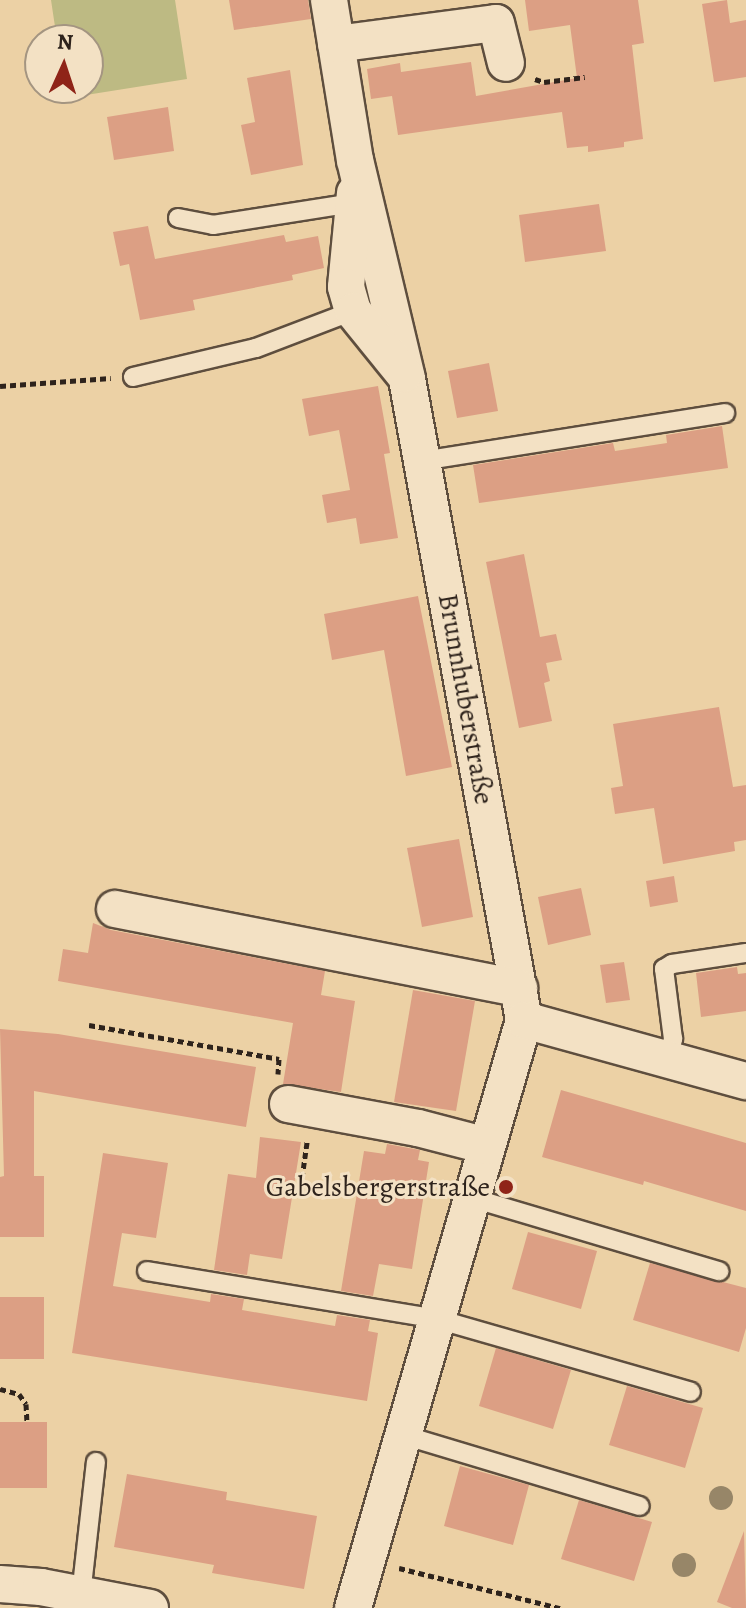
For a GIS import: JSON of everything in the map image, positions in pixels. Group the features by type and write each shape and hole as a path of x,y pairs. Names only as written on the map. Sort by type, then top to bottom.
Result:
{"street":[{"name":"Brunnhuberstraße","path":"329,0 360,202 407,379 521,1004"},
{"path":"336,44 496,23 506,63"},
{"name":"Brunnhuberstraße","path":"360,202 346,287 353,311 407,379"},
{"path":"115,909 521,1004 668,1057 746,1081"},
{"path":"353,1608 487,1146 521,1004"},
{"path":"288,1104 418,1128 487,1146"},
{"path":"0,1584 67,1598 150,1608"}],"lane":[{"path":"178,218 213,225 360,202"},
{"path":"133,377 256,348 353,311"},
{"path":"422,461 725,413"},
{"path":"668,1057 673,1039 664,969 672,964 746,953"},
{"path":"472,1198 719,1271"},
{"path":"147,1271 437,1319 691,1392"},
{"path":"403,1435 640,1506"},
{"path":"67,1598 96,1462"}],"path":[{"path":"506,63 516,72 544,82 585,77"},
{"path":"0,386 133,377"},
{"path":"89,1025 279,1059 277,1084 288,1104"},
{"path":"0,1389 19,1394 26,1404 27,1422"},
{"path":"366,1560 560,1608"}],"shaded area":[{"path":"51,0 175,0 187,79 104,92 104,24 55,24"}],"building":[{"path":"229,0 308,0 311,19 234,30"},
{"path":"525,0 638,0 644,43 632,45 643,139 624,142 624,147 588,152 588,146 567,148 562,112 398,135 392,96 371,99 367,69 400,63 401,72 471,62 476,96 577,78 570,25 529,31"},
{"path":"727,0 730,23 746,20 746,77 714,82 702,4"},
{"path":"290,70 303,165 251,175 241,125 255,122 247,78"},
{"path":"168,107 174,151 114,160 107,117"},
{"path":"599,204 606,251 525,262 519,215"},
{"path":"148,226 155,259 284,235 286,242 318,236 324,268 292,275 293,280 193,300 195,310 140,320 129,264 120,266 113,232"},
{"path":"489,363 498,411 457,418 448,371"},
{"path":"378,386 390,453 384,454 398,538 360,544 356,518 327,523 322,495 350,490 339,430 309,436 302,399"},
{"path":"722,426 728,468 479,503 473,465 613,443 615,451 667,443 666,435"},
{"path":"524,554 540,637 556,634 562,660 546,663 550,681 544,683 552,721 519,728 486,562"},
{"path":"418,596 452,767 406,776 384,650 332,660 324,614"},
{"path":"719,707 733,787 746,785 746,840 734,842 735,851 663,864 654,808 615,814 611,788 623,786 613,724"},
{"path":"459,839 473,917 422,927 407,848"},
{"path":"674,876 678,902 650,907 646,881"},
{"path":"581,888 591,935 548,945 538,897"},
{"path":"93,923 111,930 325,971 321,995 355,1001 341,1092 283,1084 293,1023 58,981 63,949 88,953"},
{"path":"624,962 630,1000 606,1003 600,965"},
{"path":"737,967 738,974 746,973 746,1011 701,1017 696,973"},
{"path":"413,990 475,1001 456,1111 394,1102"},
{"path":"0,1029 58,1034 256,1067 246,1127 34,1091 34,1176 44,1176 44,1237 0,1237 0,1177 4,1176"},
{"path":"561,1090 746,1143 746,1211 644,1181 643,1185 542,1157"},
{"path":"260,1137 301,1142 282,1259 250,1254 247,1275 214,1270 228,1174 256,1178"},
{"path":"387,1144 420,1150 418,1160 429,1162 412,1269 379,1264 373,1296 341,1291 364,1151 385,1154"},
{"path":"103,1153 168,1163 156,1238 122,1233 113,1286 210,1302 211,1294 244,1299 242,1310 335,1326 337,1315 370,1320 368,1331 378,1333 367,1401 72,1353"},
{"path":"528,1232 597,1251 581,1309 512,1289"},
{"path":"650,1263 746,1288 746,1328 739,1352 633,1320"},
{"path":"0,1297 44,1297 44,1359 0,1359"},
{"path":"496,1348 571,1370 553,1429 479,1406"},
{"path":"627,1386 703,1408 685,1468 609,1445"},
{"path":"0,1422 47,1422 47,1488 0,1488"},
{"path":"460,1466 529,1485 513,1545 444,1526"},
{"path":"127,1474 227,1492 226,1500 317,1516 304,1589 212,1573 214,1565 114,1547"},
{"path":"579,1500 652,1522 634,1581 561,1559"},
{"path":"744,1531 746,1608 732,1608 717,1602"}],"place":[{"name":"Gabelsbergerstraße","path":"506,1187"}]}
